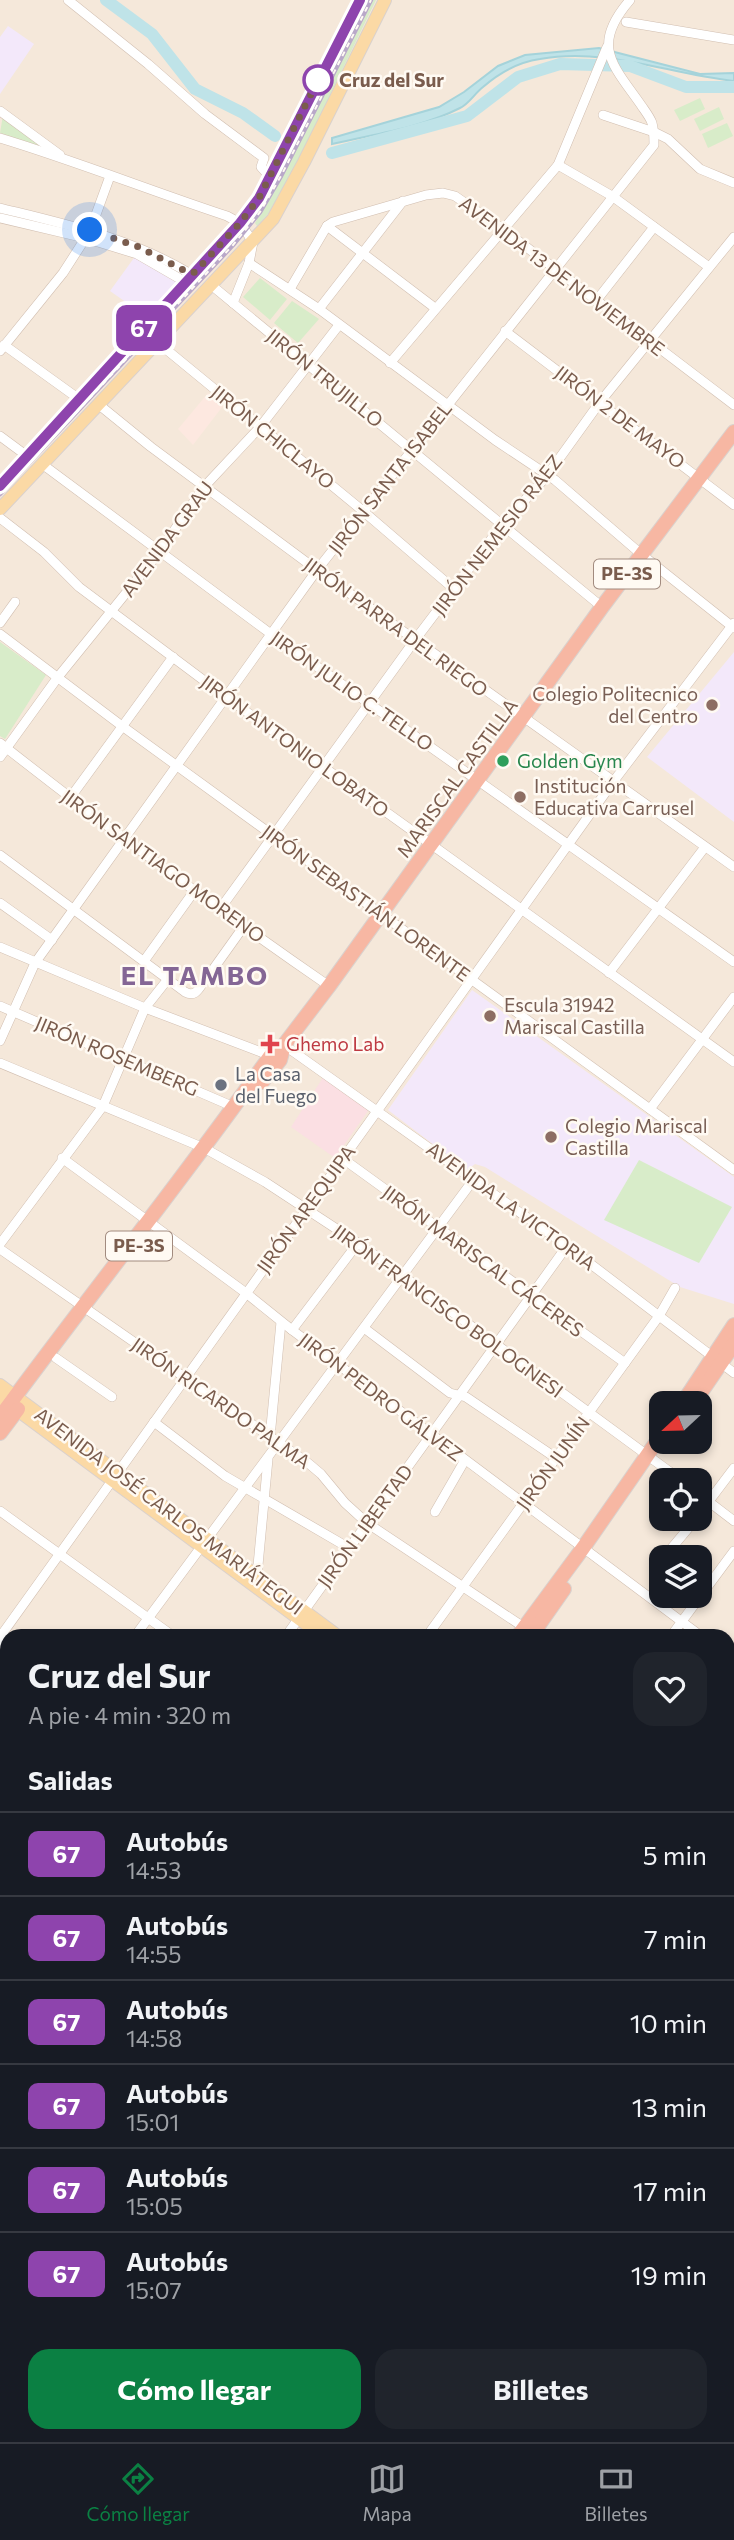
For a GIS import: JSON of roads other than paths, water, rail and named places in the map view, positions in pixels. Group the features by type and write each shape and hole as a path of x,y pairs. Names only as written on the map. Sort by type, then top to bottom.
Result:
{"highway":[{"name":"MARISCAL CASTILLA","path":"0,1433 13,1402 329,986 602,607 734,432"},
{"name":"MARISCAL CASTILLA","path":"207,1149 234,1107 275,1058"},
{"name":"MARISCAL CASTILLA","path":"0,1417 55,1358 86,1309"},
{"path":"700,1391 734,1325"},
{"path":"691,1391 717,1359 734,1344"},
{"path":"651,1458 653,1454"},
{"path":"531,1629 655,1454"}],"main road":[{"path":"0,486 240,223 259,198 360,0"},
{"path":"0,509 273,219 385,0"},
{"name":"AVENIDA JOSÉ CARLOS MARIÁTEGUI","path":"0,1385 13,1402 301,1615 326,1629"},
{"name":"AVENIDA JOSÉ CARLOS MARIÁTEGUI","path":"205,1543 257,1576 315,1629"}],"street":[{"path":"68,0 205,114 264,158 261,167 270,177"},
{"path":"390,363 558,165 611,32 622,8 629,0"},
{"path":"626,22 734,40"},
{"path":"608,44 613,68 652,120 654,132"},
{"path":"0,111 61,156"},
{"path":"603,115 668,139 700,169 734,183"},
{"name":"JIRÓN SANTA ISABEL","path":"0,1041 36,963 226,696 317,570 654,145 654,132"},
{"path":"0,138 61,156 240,223 253,242 249,263 233,303"},
{"path":"558,165 612,197 709,267"},
{"path":"79,399 2,348 64,273 88,234 110,176"},
{"name":"AVENIDA 13 DE NOVIEMBRE","path":"327,226 403,201 436,193 450,193 504,230 734,405"},
{"path":"318,309 403,201"},
{"path":"0,208 139,247 188,278"},
{"path":"372,210 380,215 384,225"},
{"path":"0,218 88,234"},
{"path":"290,289 327,226 435,309"},
{"path":"596,301 654,227"},
{"name":"JIRÓN NEMESIO RÁEZ","path":"220,909 502,525 546,477 600,402 734,237"},
{"path":"249,263 318,309 546,477 555,480 641,554 733,626"},
{"name":"JIRÓN TRUJILLO","path":"210,284 602,607"},
{"name":"AVENIDA GRAU","path":"0,757 3,745 160,551 204,487 260,427 339,325"},
{"name":"JIRÓN 2 DE MAYO","path":"505,331 734,505"},
{"name":"JIRÓN CHICLAYO","path":"156,341 454,589"},
{"name":"JIRÓN PARRA DEL RIEGO","path":"98,404 204,487 317,570 734,867"},
{"path":"0,436 27,456"},
{"name":"JIRÓN JULIO C. TELLO","path":"42,464 271,634 734,962"},
{"name":"JIRÓN ANTONIO LOBATO","path":"0,518 44,552 79,587 173,657 734,1062"},
{"path":"0,623 15,602"},
{"name":"JIRÓN AREQUIPA","path":"6,1629 304,1209 613,782 733,626"},
{"name":"JIRÓN SEBASTIÁN LORENTE","path":"0,634 381,915 733,1168"},
{"path":"70,798 173,657"},
{"name":"JIRÓN SANTIAGO MORENO","path":"3,745 220,909 329,986"},
{"path":"609,973 705,846"},
{"path":"0,855 191,995 205,980"},
{"path":"144,961 195,890"},
{"path":"0,903 52,940"},
{"path":"214,968 244,926"},
{"path":"0,947 145,1009 275,1058"},
{"path":"0,1244 103,1106 145,1009 168,979"},
{"path":"650,1109 734,997"},
{"name":"JIRÓN ROSEMBERG","path":"0,1006 234,1107"},
{"name":"AVENIDA LA VICTORIA","path":"284,1045 567,1246 734,1373"},
{"name":"JIRÓN FRANCISCO BOLOGNESI","path":"0,1063 207,1149 265,1182 358,1243 665,1468"},
{"name":"JIRÓN PEDRO GÁLVEZ","path":"62,1158 246,1293 692,1629"},
{"name":"JIRÓN MARISCAL CÁCERES","path":"342,1158 625,1363"},
{"path":"140,1629 474,1179"},
{"path":"292,1330 358,1243"},
{"name":"JIRÓN LIBERTAD","path":"291,1629 567,1246"},
{"name":"JIRÓN RICARDO PALMA","path":"0,1249 279,1443 321,1474 345,1503 368,1523 463,1586 521,1629"},
{"name":"JIRÓN JUNÍN","path":"432,1629 625,1363 675,1288"},
{"path":"270,1437 281,1322"},
{"path":"364,1328 450,1393 466,1397 556,1458"},
{"path":"55,1358 112,1397"},
{"path":"154,1422 225,1476 349,1548"},
{"path":"257,1576 268,1458"},
{"path":"435,1512 465,1460"},
{"path":"712,1498 734,1468"},
{"path":"712,1504 734,1521"},
{"path":"0,1511 164,1629"},
{"path":"674,1545 686,1531"},
{"path":"676,1629 734,1551"}],"water":[{"path":"599,48 700,74 734,73 734,81 589,56 540,59 517,65 503,73 480,89 463,106 445,115 397,130 332,144 332,138 439,107 498,66 525,55"}],"waterway":[{"path":"106,0 152,34 195,89 243,113 275,136"},
{"path":"332,153 467,116 518,77 560,64 630,66 686,87 734,87"}],"railway":[{"path":"0,494 233,245 260,212 371,0"}],"place":[{"name":"Cruz del Sur","path":"318,80"},
{"name":"Colegio Politecnico del Centro","path":"712,705"},
{"name":"Golden Gym","path":"503,761"},
{"name":"Institución Educativa Carrusel","path":"520,797"},
{"name":"Escula 31942 Mariscal Castilla","path":"490,1016"},
{"name":"Ghemo Lab","path":"270,1044"},
{"name":"La Casa del Fuego","path":"221,1085"},
{"name":"Colegio Mariscal Castilla","path":"551,1137"}],"district":[{"name":"EL TAMBO","path":"195,976"}]}
